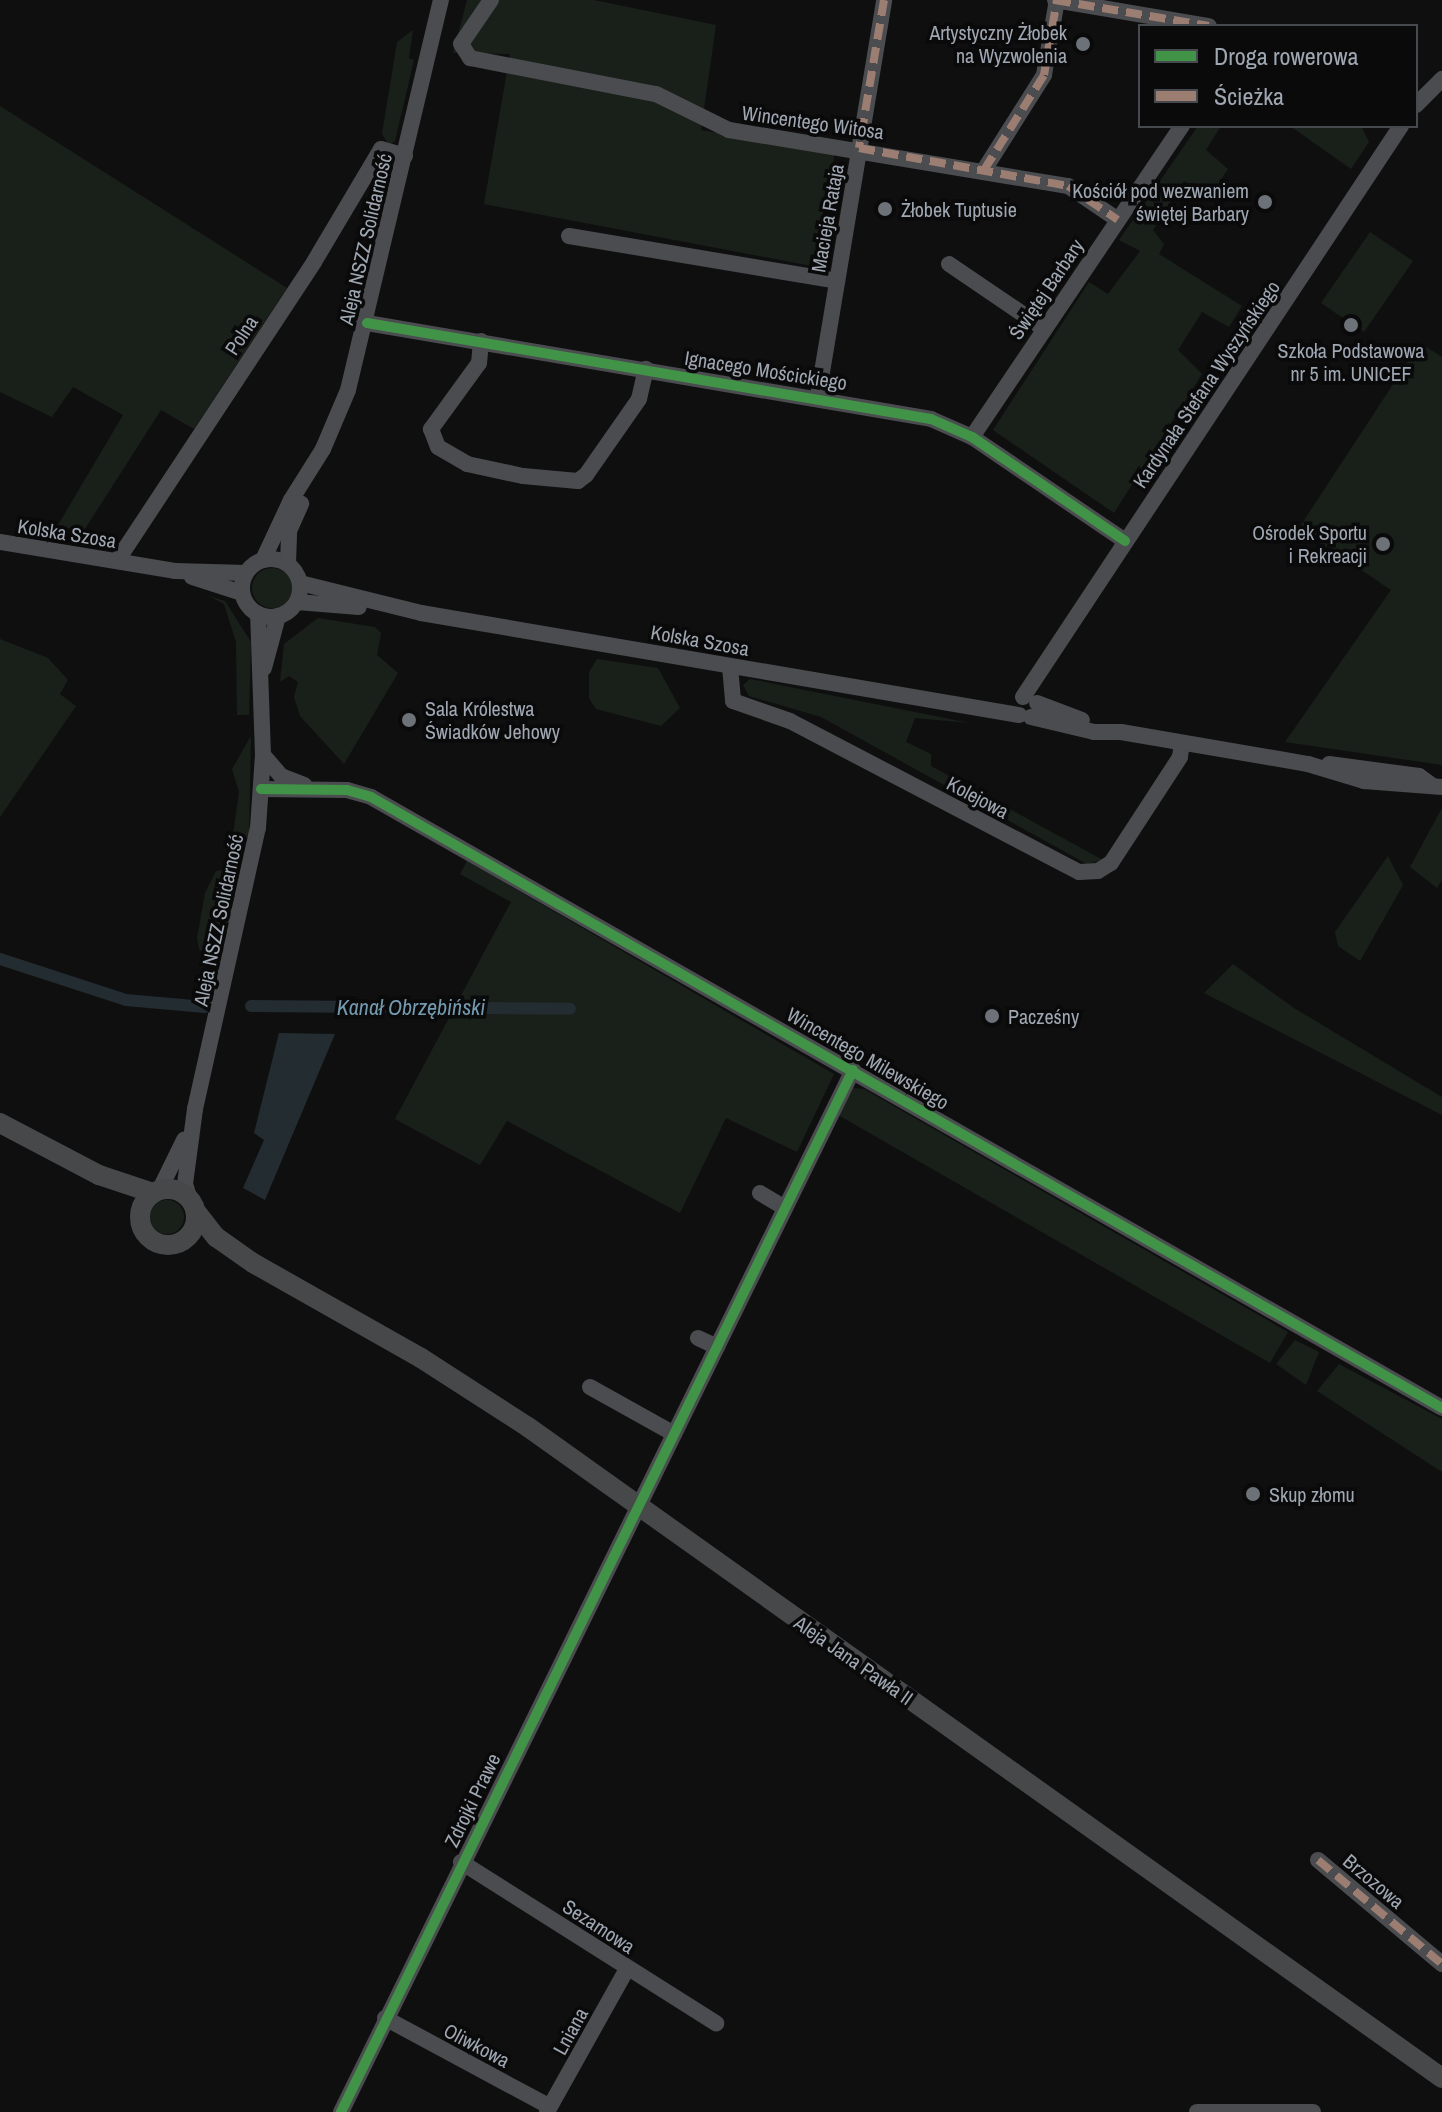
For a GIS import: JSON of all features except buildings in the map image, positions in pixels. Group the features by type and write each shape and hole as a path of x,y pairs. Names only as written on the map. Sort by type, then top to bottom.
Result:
{"main road":[{"path":"0,1123 57,1155 128,1203 155,1241 181,1242 193,1230 193,1205 176,1189 140,1192 57,1155"},
{"path":"140,1219 143,1204 157,1191"},
{"name":"Aleja Jana Pawła II","path":"193,1205 216,1237 253,1263 479,1394 1442,2078"},
{"name":"Aleja Jana Pawła II","path":"181,1242 253,1263"}],"street":[{"name":"Aleja NSZZ Solidarność","path":"288,564 289,531 307,479 340,412 367,323 441,0"},
{"name":"Wincentego Witosa","path":"491,0 461,44 470,58 656,94 729,130 859,148 1068,186 1118,220"},
{"name":"Macieja Rataja","path":"818,396 884,0"},
{"path":"984,170 1044,75 1056,0 1197,24"},
{"path":"1418,103 1442,79"},
{"name":"Świętej Barbary","path":"972,437 1181,128"},
{"name":"Kardynała Stefana Wyszyńskiego","path":"1026,706 1042,663 1398,128"},
{"name":"Polna","path":"117,561 314,262 381,149 405,156"},
{"path":"569,236 837,281"},
{"path":"949,264 1043,328"},
{"name":"Ignacego Mościckiego","path":"367,323 818,396 931,419 972,437 1125,541"},
{"path":"481,341 479,363 431,429 438,447 467,464 523,476 578,481 586,475 639,399 646,369"},
{"name":"Aleja NSZZ Solidarność","path":"263,560 291,500 307,479"},
{"name":"Kolska Szosa","path":"0,542 175,571 246,573"},
{"path":"263,560 288,564 300,583 297,602 278,616 258,614 242,593 246,573 263,560"},
{"name":"Kolska Szosa","path":"175,571 242,593"},
{"name":"Kolska Szosa","path":"300,583 421,613 973,707 1026,706 1094,732 1121,732 1308,764 1364,781 1438,787"},
{"name":"Kolska Szosa","path":"297,602 421,613"},
{"name":"Aleja NSZZ Solidarność","path":"193,1205 185,1184 195,1109 252,869 261,789 263,755 258,614"},
{"name":"Aleja NSZZ Solidarność","path":"261,689 278,616"},
{"name":"Kolejowa","path":"730,666 733,701 790,721 1083,872 1111,863 1180,757 1182,743"},
{"name":"Wincentego Milewskiego","path":"263,755 281,776 309,787"},
{"name":"Wincentego Milewskiego","path":"261,789 309,787 371,797 1442,1408"},
{"name":"Zdrojki Prawe","path":"341,2112 461,1862 853,1070"},
{"name":"Aleja NSZZ Solidarność","path":"157,1191 174,1169 195,1109"},
{"path":"760,1193 785,1208"},
{"path":"698,1338 717,1347"},
{"path":"590,1387 674,1434"},
{"name":"Brzozowa","path":"1318,1860 1442,1964"},
{"name":"Sezamowa","path":"461,1862 716,2023"},
{"name":"Lniana","path":"548,2110 627,1969"},
{"name":"Oliwkowa","path":"385,2018 548,2110"},
{"path":"1197,2112 1313,2112"}],"shaded area":[{"path":"467,0 594,0 716,25 701,130 835,153 812,266 484,204 510,54 453,53"},
{"path":"413,30 409,58 414,60 395,141 389,145 382,134 397,42"},
{"path":"0,106 287,288 194,429 161,410 83,532 58,525 123,415 73,387 52,417 0,392"},
{"path":"1197,128 1220,128 1206,150 1228,169 1208,198 1184,181 1153,230 1164,244 1159,254 1242,306 1229,327 1202,312 1178,350 1202,374 1114,513 993,430 1089,282 1108,294 1140,251 1119,240"},
{"path":"1293,128 1362,128 1369,142 1351,169"},
{"path":"1370,232 1413,261 1364,332 1321,303"},
{"name":"Ośrodek Sportu i Rekreacji","path":"1420,343 1442,357 1442,765 1285,742 1391,590 1299,528"},
{"path":"272,568 286,574 292,588 286,602 272,608 258,602 252,588 258,574"},
{"path":"209,596 225,601 251,642 249,715 237,715 236,642 224,604"},
{"path":"318,618 375,627 381,633 377,655 398,673 344,764 300,716 294,697 298,682 289,676 280,682 284,644"},
{"path":"0,639 48,658 68,680 60,694 76,706 0,817"},
{"path":"597,659 658,668 680,708 661,726 596,709 589,698 589,672"},
{"path":"750,679 970,723 915,718 906,742 931,754 931,766 1103,860 1087,864 821,717 749,696 743,685"},
{"path":"251,736 249,836 231,850 239,792 232,769"},
{"path":"1442,808 1442,880 1437,888 1410,867"},
{"path":"1388,856 1403,885 1360,961 1338,946 1335,932"},
{"path":"467,861 834,1074 797,1152 726,1118 680,1213 507,1121 480,1165 395,1119 511,902 460,874"},
{"path":"236,868 241,871 220,962 214,964 199,949 197,938 205,893 216,871"},
{"path":"1233,964 1294,1008 1442,1097 1442,1115 1204,993"},
{"path":"279,1033 335,1034 265,1200 243,1188 264,1140 254,1133"},
{"path":"853,1088 864,1089 1288,1332 1270,1363 838,1115"},
{"path":"167,1200 179,1205 184,1217 179,1229 167,1234 155,1229 150,1217 155,1205"},
{"path":"1295,1340 1319,1352 1306,1385 1276,1364"},
{"path":"1339,1364 1442,1419 1442,1472 1317,1391"}],"waterway":[{"name":"Kanał Obrzębiński","path":"0,959 126,1000 205,1007"},
{"name":"Kanał Obrzębiński","path":"251,1006 570,1009"}],"marked path":[{"path":"884,0 859,148 1068,186 1118,220"},
{"path":"1055,0 1197,24"},
{"path":"984,170 1044,75 1057,0"},
{"path":"1318,1860 1442,1964"}],"cycle path":[{"path":"367,323 931,419 972,437 1125,541"},
{"path":"261,789 347,790 371,797 1442,1408"},
{"path":"341,2112 853,1070"}],"place":[{"name":"Artystyczny Żłobek na Wyzwolenia","path":"1083,44"},
{"name":"Kościół pod wezwaniem świętej Barbary","path":"1265,202"},
{"name":"Żłobek Tuptusie","path":"885,209"},
{"name":"Szkoła Podstawowa nr 5 im. UNICEF","path":"1351,325"},
{"name":"Ośrodek Sportu i Rekreacji","path":"1383,544"},
{"name":"Sala Królestwa Świadków Jehowy","path":"409,720"},
{"name":"Pacześny","path":"992,1016"},
{"name":"Skup złomu","path":"1253,1494"}]}
